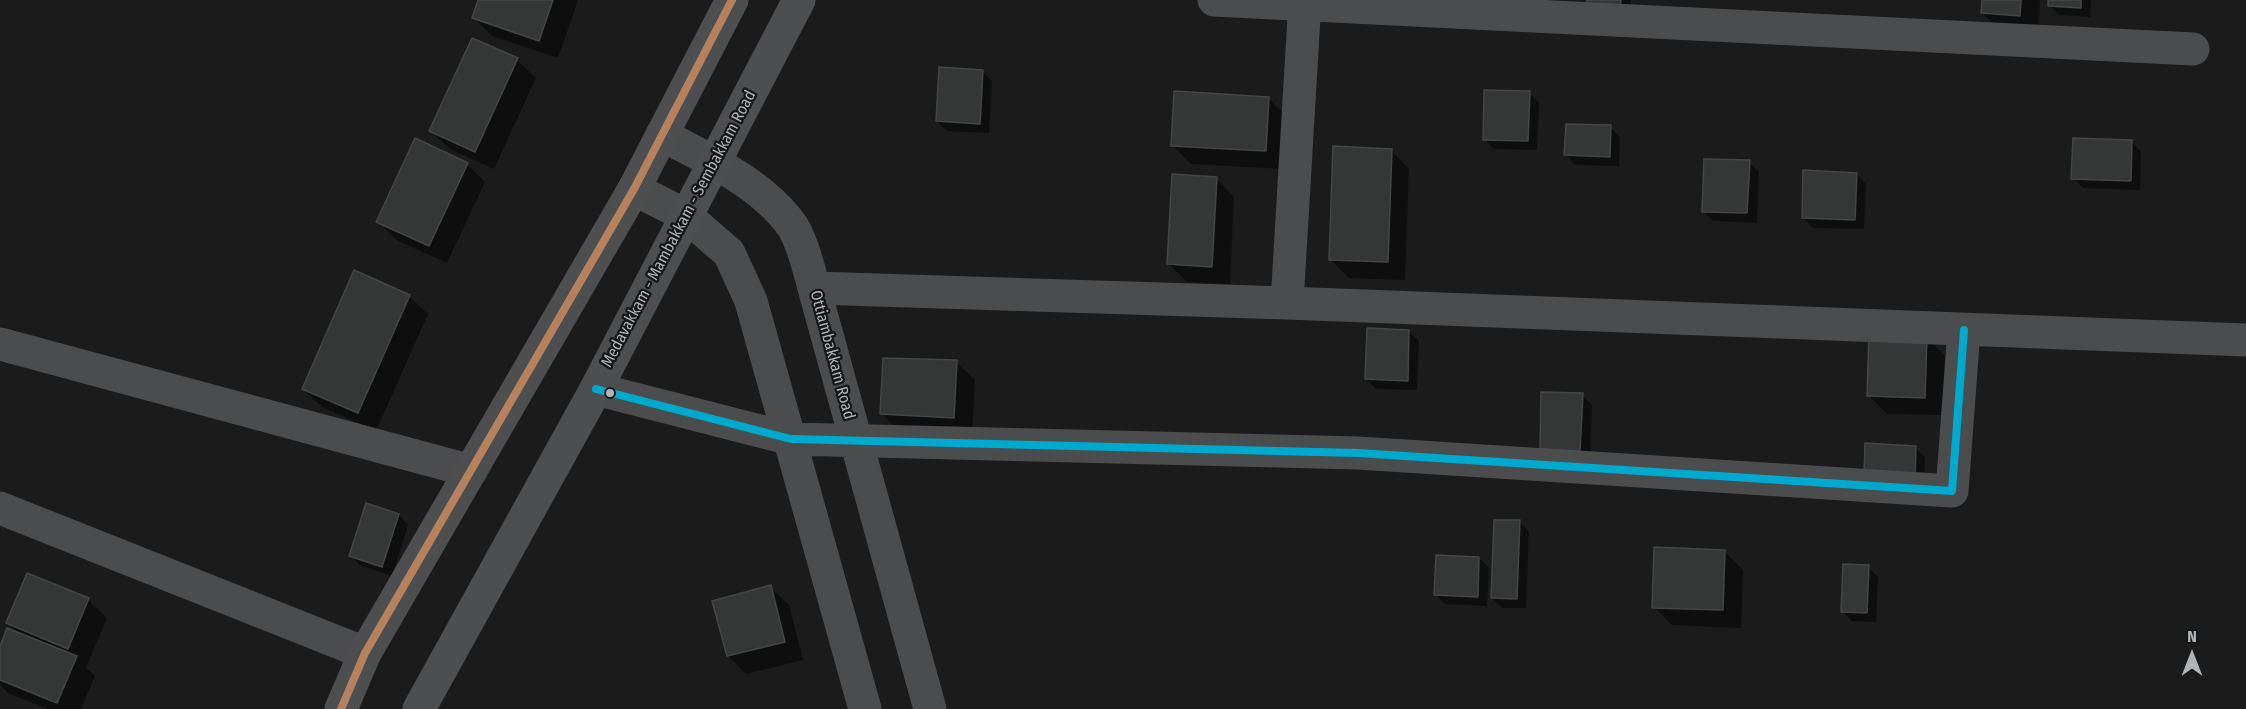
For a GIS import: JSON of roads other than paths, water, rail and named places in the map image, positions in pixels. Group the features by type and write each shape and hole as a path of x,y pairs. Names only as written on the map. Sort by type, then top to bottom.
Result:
{"main road":[{"path":"340,709 365,653 634,189 732,0"},
{"name":"Medavakkam - Mambakkam - Sembakkam Road","path":"418,709 596,389 799,0"}],"street":[{"path":"1214,0 1305,2 2193,49"},
{"path":"1287,303 1305,2"},
{"name":"Ottiambakkam Road","path":"662,135 714,162 764,196 793,228 814,288 930,709"},
{"path":"634,189 685,215 729,253 751,301 865,709"},
{"path":"814,288 1287,303 2246,340"},
{"path":"596,389 791,439 1358,453 1952,490 1964,330"},
{"path":"0,344 471,471"},
{"path":"0,508 365,653"}]}
